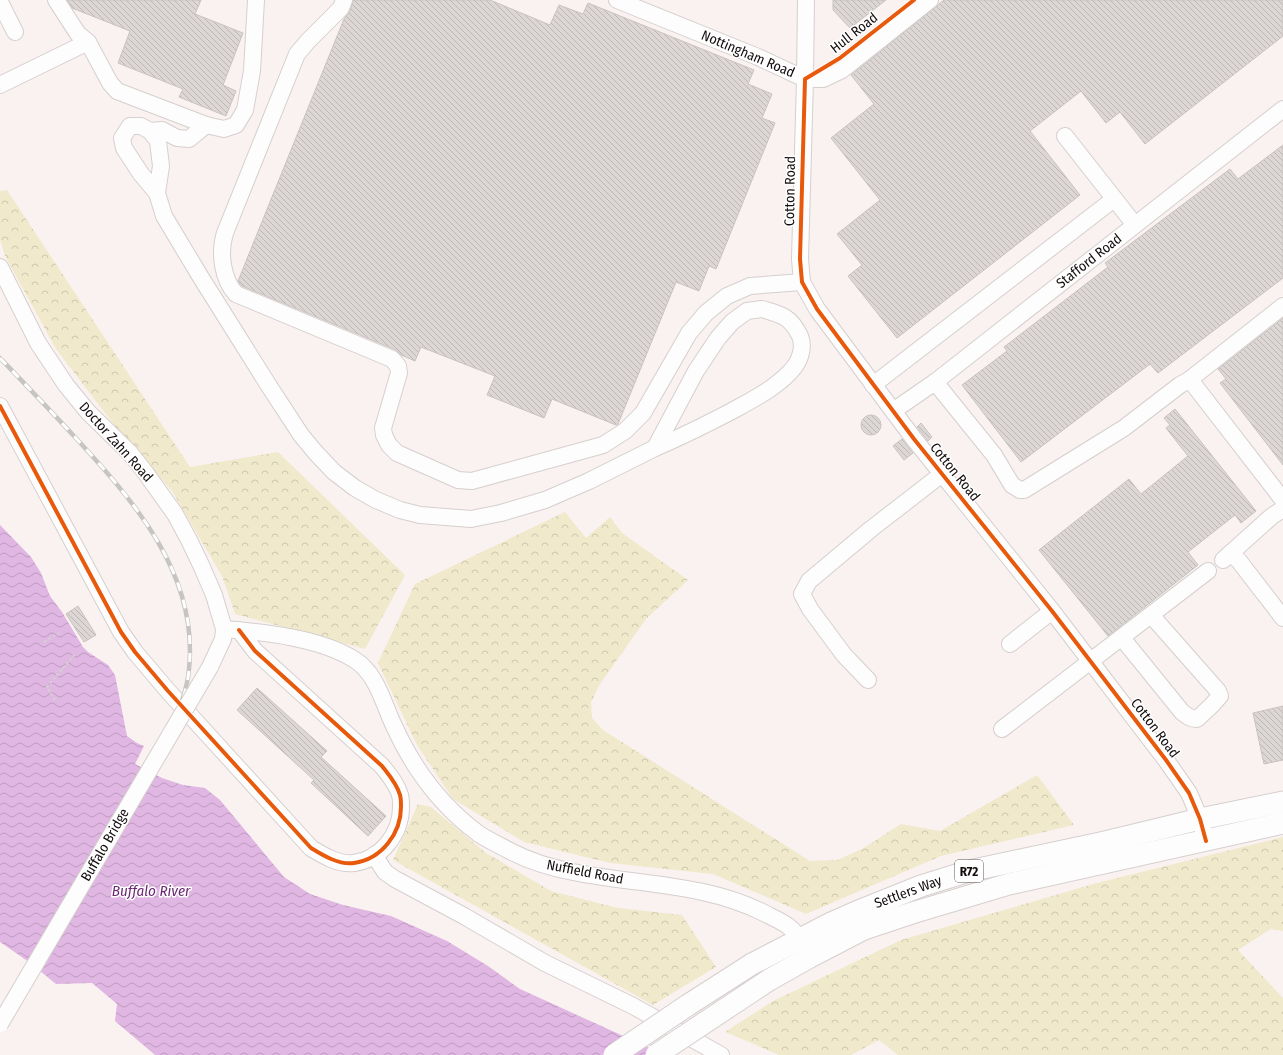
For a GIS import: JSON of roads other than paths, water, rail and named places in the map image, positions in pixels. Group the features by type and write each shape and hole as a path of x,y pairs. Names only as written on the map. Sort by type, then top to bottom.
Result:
{"main road":[{"name":"Settlers Way","path":"614,1055 752,964 856,912 921,886 969,871 1105,842 1200,819 1283,802"},
{"name":"Settlers Way","path":"656,1055 769,980 864,929 912,912 1009,884 1283,824"}],"street":[{"path":"56,0 78,34 88,42 110,84 117,91 206,125 224,129 236,125 245,110 252,71 256,0"},
{"path":"344,0 341,8 308,41 298,54 225,233 222,244 226,277 230,287 236,294 392,359 398,366 399,373 383,428 388,445 397,453 458,480 472,481 603,445 625,431 643,413 689,333 711,308 727,296 750,286 802,282"},
{"name":"Nottingham Road","path":"617,0 805,79 806,0"},
{"name":"Hull Road","path":"805,79 840,58 914,0"},
{"path":"805,79 824,79 842,70 930,0"},
{"path":"0,2 15,32"},
{"path":"3,84 88,42"},
{"name":"Cotton Road","path":"805,79 800,252 802,282 817,309 873,385 1052,611 1166,760 1189,793 1200,819 1206,841"},
{"name":"Stafford Road","path":"893,411 935,382 1283,109"},
{"path":"150,131 162,130 177,138 189,139 206,125"},
{"path":"157,193 161,166 158,141 150,131 141,126 130,126 122,138 124,148 141,174 157,193 164,216 200,276 301,435 334,472 355,488 376,500 400,510 420,515 471,519 493,515 545,500 589,481 691,432 756,398 790,372 798,362 802,351 801,339 795,326 789,319 762,309 747,311 732,322 718,338 696,371 655,448"},
{"path":"1065,136 1135,225"},
{"path":"873,385 1114,199"},
{"name":"Doctor Zahn Road","path":"0,267 38,343 66,386 88,412 130,453 175,514 202,565 217,606 232,630"},
{"path":"935,382 994,455 1012,485 1020,490 1024,490 1124,428 1180,385 1189,380 1283,306"},
{"path":"1189,380 1283,500"},
{"path":"0,406 121,632 146,666 312,848 324,856 344,862 354,863 374,855 385,847 397,830 401,817 401,796 397,787 382,766 232,630"},
{"path":"868,680 844,655 810,609 802,594 809,580 871,529 942,474"},
{"path":"1283,509 1272,516 1227,557 1239,561 1283,618"},
{"path":"1002,730 1208,571"},
{"path":"1010,644 1052,611"},
{"path":"1122,638 1182,712 1188,717 1197,719 1220,696 1218,690 1151,615"},
{"name":"Buffalo Bridge","path":"0,1024 210,667 223,639 232,630"},
{"name":"Nuffield Road","path":"232,630 276,634 303,640 340,652 362,665 377,685 394,726 407,752 433,791 449,808 479,834 496,844 542,864 572,872 678,888 726,897 744,903 790,927 800,939 810,957"},
{"path":"374,855 385,872 395,879 464,916 545,963 633,1006 721,1055"}],"water":[{"name":"Buffalo River","path":"0,525 31,557 41,573 50,596 62,612 83,647 108,665 115,675 127,736 144,746 135,764 162,778 183,785 205,788 220,800 284,877 310,894 343,905 391,916 447,941 488,966 520,989 665,1055 155,1055 115,1021 117,1004 92,983 56,984 29,962 0,942"}],"railway":[{"path":"0,358 96,460 139,513 173,570 184,602 189,634 188,678 181,703 171,727 0,1020"}]}
